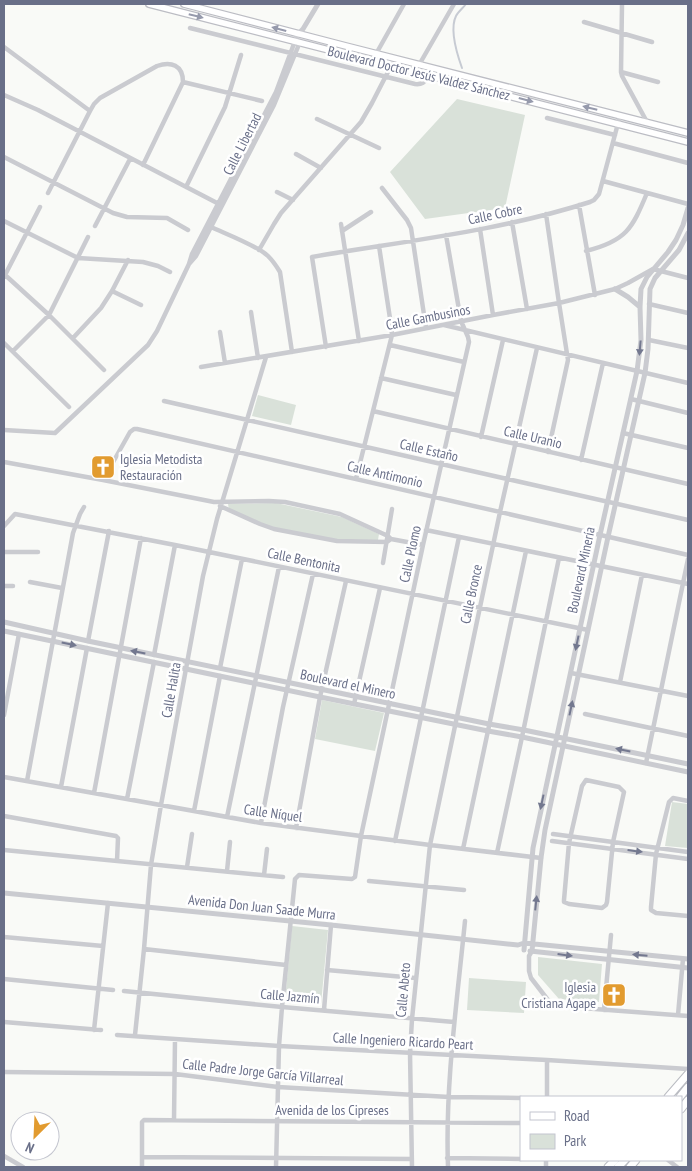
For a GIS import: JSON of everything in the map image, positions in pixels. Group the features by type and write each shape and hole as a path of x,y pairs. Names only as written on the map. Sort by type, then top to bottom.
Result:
{"main road":[{"name":"Boulevard Doctor Jesús Valdez Sánchez","path":"153,4 688,142"},
{"name":"Boulevard Doctor Jesús Valdez Sánchez","path":"184,4 688,133"},
{"path":"669,1096 688,1074"}],"street":[{"name":"Calle Libertad","path":"4,430 55,433 148,345 157,331 192,254 220,205 282,81 297,41 318,4"},
{"path":"376,54 404,4"},
{"path":"419,65 454,4"},
{"path":"622,4 621,72 647,122"},
{"path":"584,22 652,42"},
{"path":"190,28 419,84 425,82 429,76"},
{"path":"4,55 6,48 90,111"},
{"path":"186,187 219,121 242,55"},
{"path":"48,193 90,111 100,98 160,65 171,64 182,73 183,82 143,165"},
{"path":"259,250 277,219 351,135 366,115 391,66"},
{"path":"621,72 658,82"},
{"path":"183,82 262,101"},
{"path":"4,95 38,110 220,205"},
{"name":"Calle Cobre","path":"326,347 312,257 480,229 590,202 596,197 603,181 620,116"},
{"path":"547,118 615,135"},
{"path":"317,119 379,148"},
{"path":"613,143 688,163"},
{"path":"296,154 321,168"},
{"path":"4,157 120,216 167,218 188,230"},
{"path":"95,226 130,159"},
{"path":"603,181 688,206"},
{"path":"382,188 409,224 426,328"},
{"path":"277,192 293,200"},
{"path":"586,251 608,245 627,232 638,215 647,193"},
{"name":"Calle Libertad","path":"189,264 196,256 212,227 220,205"},
{"path":"578,205 595,294"},
{"name":"Boulevard Minería","path":"524,950 532,857 556,737 637,371 643,283 676,240 683,225 688,206"},
{"path":"40,207 4,275 49,315 104,370"},
{"path":"342,231 371,212"},
{"path":"546,214 568,355 568,366 548,452"},
{"path":"4,221 78,258 128,260 152,264 170,272"},
{"path":"512,222 527,308"},
{"path":"340,224 359,341"},
{"path":"212,227 268,255 280,272 292,352"},
{"path":"480,229 493,315"},
{"name":"Boulevard Minería","path":"530,954 533,944 545,830 645,373 652,283 686,242 688,233"},
{"name":"Calle Plomo","path":"291,921 296,877 299,875 355,878 361,836 426,530 469,340 461,322 446,235"},
{"path":"12,351 49,315 88,237"},
{"path":"676,240 686,242"},
{"path":"356,479 392,336 380,246"},
{"path":"73,338 102,308 128,260"},
{"path":"652,269 688,278"},
{"name":"Calle Gambusinos","path":"201,367 392,336 559,303 614,289 652,269"},
{"path":"614,289 628,297 640,308"},
{"path":"112,290 141,306"},
{"path":"649,304 688,313"},
{"path":"251,312 258,358"},
{"path":"640,323 649,323"},
{"path":"443,325 688,383"},
{"path":"220,332 225,363"},
{"path":"481,437 503,340"},
{"path":"649,340 688,348"},
{"path":"4,343 69,406"},
{"path":"390,345 464,362"},
{"name":"Calle Bronce","path":"430,845 500,512 537,348"},
{"name":"Calle Halita","path":"135,1035 151,865 208,552 266,356"},
{"path":"581,460 602,363"},
{"path":"381,378 456,396"},
{"path":"631,399 688,413"},
{"name":"Calle Estaño","path":"164,401 688,520"},
{"name":"Calle Uranio","path":"372,411 688,484"},
{"name":"Calle Antimonio","path":"103,480 130,432 134,429 688,555"},
{"path":"623,433 688,448"},
{"path":"4,462 214,502 274,529 344,542 388,539 423,545"},
{"path":"221,504 285,502 340,514 388,539"},
{"path":"26,781 75,525 84,507"},
{"path":"383,563 392,509"},
{"name":"Calle Bentonita","path":"4,526 15,514 108,531 588,630"},
{"path":"426,530 686,584"},
{"path":"88,641 108,531"},
{"path":"396,841 459,537"},
{"path":"94,793 141,538"},
{"path":"154,655 175,545"},
{"path":"463,849 526,551"},
{"path":"4,552 38,552"},
{"path":"497,853 559,558"},
{"path":"220,668 242,559"},
{"path":"646,763 686,584 688,559"},
{"path":"227,817 279,567"},
{"path":"261,823 287,690 313,574"},
{"path":"620,682 642,574"},
{"path":"296,828 321,689 346,581"},
{"path":"30,582 62,588"},
{"path":"4,586 14,586"},
{"path":"354,704 380,588"},
{"name":"Boulevard el Minero","path":"4,622 422,711 688,764"},
{"name":"Boulevard el Minero","path":"4,630 688,772"},
{"path":"4,715 19,634"},
{"path":"60,787 87,648"},
{"path":"127,799 154,662"},
{"path":"571,673 688,696"},
{"path":"194,811 220,676"},
{"path":"585,714 688,736"},
{"name":"Calle Níquel","path":"4,776 261,823 541,858"},
{"path":"589,780 619,787 623,790 624,794 613,848 606,905 602,908 566,904 564,900 571,836 582,786 585,781 589,780"},
{"path":"688,801 673,798 669,802 657,848 651,910 656,913 688,916"},
{"path":"4,816 116,836 118,838 117,861"},
{"path":"188,867 192,834"},
{"path":"553,834 688,852"},
{"path":"552,841 688,859"},
{"path":"227,871 230,842"},
{"name":"Calle Abeto","path":"412,1167 410,1053 415,978 430,845"},
{"path":"264,875 267,849"},
{"path":"4,850 283,877"},
{"path":"369,881 464,890"},
{"name":"Avenida Don Juan Saade Murra","path":"4,894 420,934 518,946 530,954 685,968"},
{"path":"94,1030 108,903"},
{"path":"276,1167 279,1046 291,921"},
{"path":"448,1167 449,1097 454,1022 465,921"},
{"path":"324,1010 331,925"},
{"path":"604,1010 611,935"},
{"path":"4,937 103,946"},
{"path":"518,946 524,943 686,959 678,1015"},
{"path":"144,949 286,965"},
{"path":"530,954 531,978 551,1004 559,1007 688,1016"},
{"path":"327,970 415,978"},
{"path":"4,979 113,990"},
{"name":"Calle Jazmín","path":"124,991 454,1022"},
{"path":"4,1022 100,1030"},
{"name":"Calle Ingeniero Ricardo Peart","path":"117,1035 688,1069"},
{"path":"174,1120 175,1039"},
{"path":"547,1060 547,1096"},
{"name":"Calle Padre Jorge García Villarreal","path":"4,1072 175,1074 278,1087 449,1097 520,1098"},
{"name":"Avenida de los Cipreses","path":"142,1157 143,1121 520,1123"},
{"path":"4,1156 23,1167"},
{"path":"142,1167 142,1157 412,1158"},
{"path":"448,1158 520,1159"}],"green space":[{"path":"457,99 525,115 505,208 425,219 390,172"},
{"path":"258,395 296,405 291,425 252,416"},
{"path":"276,503 342,517 379,534 378,540 342,541 267,526 229,510 228,504"},
{"path":"322,700 384,713 375,751 315,739"},
{"path":"672,802 688,804 688,848 665,846"},
{"path":"292,926 328,930 321,1004 285,1000"},
{"path":"538,957 602,964 599,1002 559,999 538,975"},
{"path":"469,978 526,982 524,1013 467,1010"}],"waterway":[{"path":"462,68 454,42 453,28 456,16 466,4"}],"place":[{"name":"Iglesia Metodista Restauración","path":"103,467"},
{"name":"Iglesia Cristiana Agape","path":"614,995"}]}
